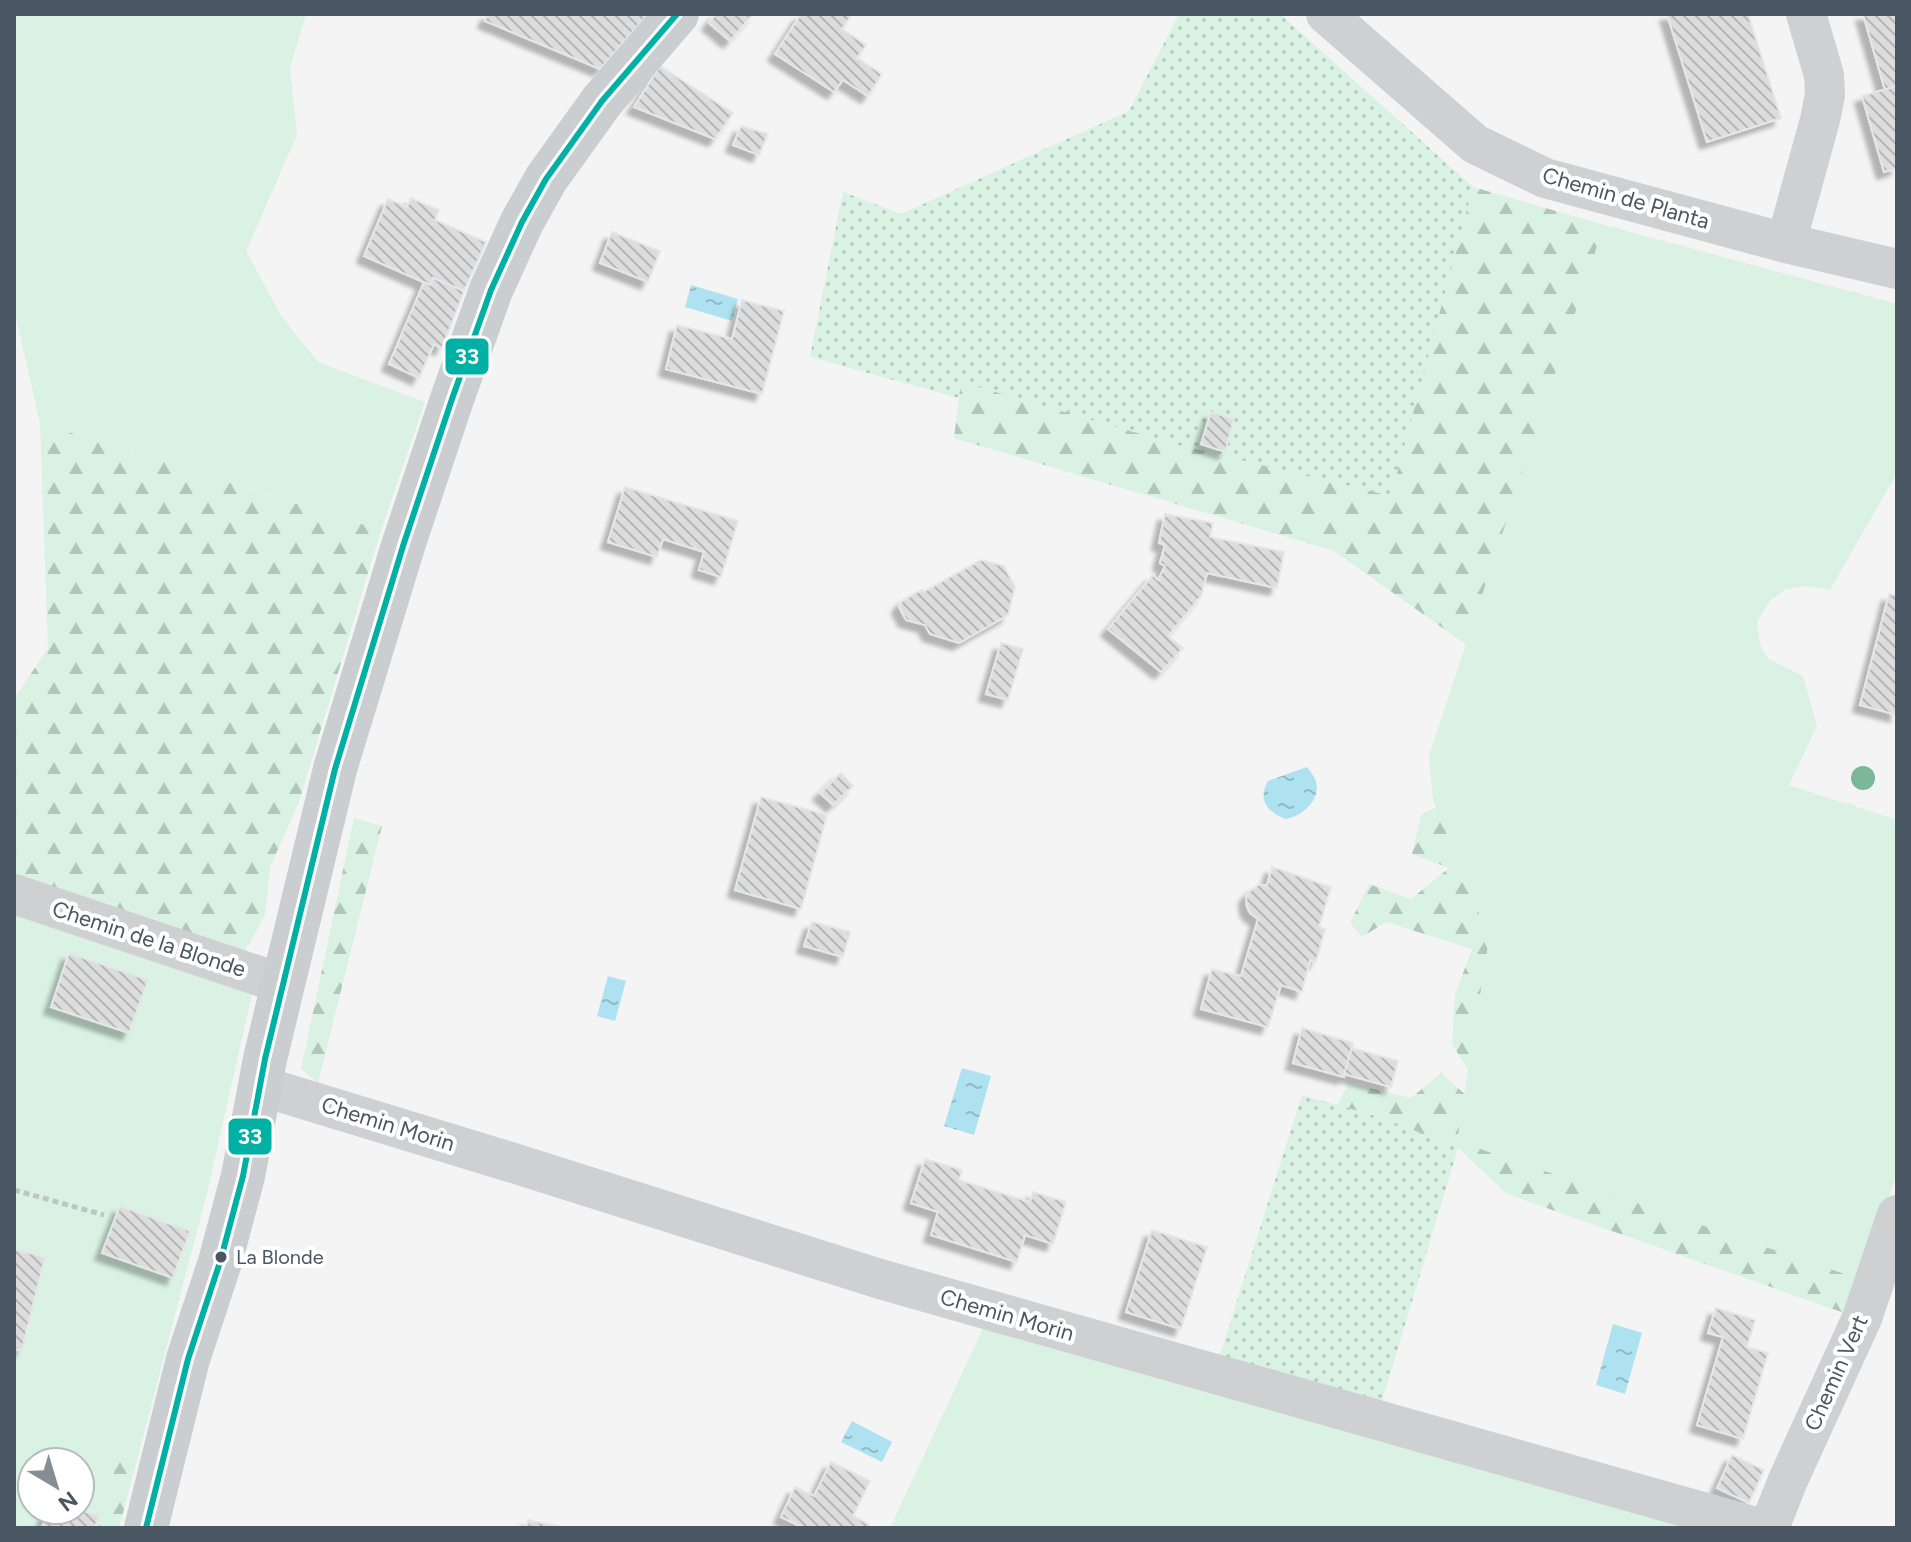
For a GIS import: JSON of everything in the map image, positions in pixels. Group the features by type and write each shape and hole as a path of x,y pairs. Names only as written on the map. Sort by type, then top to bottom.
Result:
{"main road":[{"path":"146,1528 188,1359 220,1262 243,1176 283,984 335,769 448,410 491,290 522,222 553,168 602,101 677,14"}],"street":[{"name":"Chemin de Planta","path":"1326,14 1475,144 1545,178 1786,243 1897,269"},
{"path":"1786,243 1825,95 1824,75 1806,14"},
{"name":"Chemin de la Blonde","path":"14,894 283,984"},
{"name":"Chemin Morin","path":"261,1086 880,1279 1759,1528"},
{"name":"Chemin Vert","path":"1769,1528 1862,1318 1897,1215"}],"path":[{"path":"14,1190 104,1215"}],"green space":[{"path":"14,14 306,14 290,68 297,135 246,251 282,317 318,362 425,402 381,530 40,423 14,309"},
{"path":"1179,14 1280,14 1473,187 1387,516 810,357 843,192 901,214 1129,111"},
{"path":"1473,187 1897,304 1468,646 1334,551 954,438 961,382 1182,446 1391,496"},
{"path":"1604,225 1897,304 1897,473 1830,590 1805,586 1786,589 1771,600 1757,621 1760,645 1769,659 1803,676 1817,726 1789,785 1897,820 1897,1173 1859,1279 1457,1141 1489,938 1433,800 1429,756"},
{"path":"40,423 381,530 299,802 270,867 265,915 243,955 14,879 14,699 48,648"},
{"path":"1486,782 1852,804 1878,828 1897,1173 1847,1314 1507,1194 1458,1148 1383,1118 1337,1105 1349,1083 1411,1098 1441,1073 1485,1112 1492,1086 1467,1068 1452,1044 1455,995 1472,949 1386,922 1362,937 1350,923 1369,884 1411,899 1449,868 1412,854 1421,815"},
{"path":"354,818 382,826 318,1083 301,1069"},
{"path":"14,913 252,994 208,1189 136,1464 117,1461 98,1528 14,1528"},
{"path":"1302,1095 1383,1118 1458,1148 1380,1408 1218,1361"},
{"path":"987,1320 1703,1528 890,1528"},
{"path":"117,1461 136,1464 119,1528 98,1528"}],"water":[{"path":"691,285 738,299 732,321 685,307"},
{"path":"1307,767 1317,786 1310,805 1286,819 1269,809 1264,800 1268,781"},
{"path":"608,976 626,981 615,1021 597,1016"},
{"path":"962,1068 991,1076 974,1135 944,1126"},
{"path":"1613,1324 1642,1333 1625,1394 1596,1385"},
{"path":"852,1421 892,1442 882,1462 841,1442"}],"building":[{"path":"488,14 648,14 600,69 485,21"},
{"path":"716,14 753,14 730,41 709,23"},
{"path":"801,14 852,14 842,29 866,45 857,58 882,74 868,96 843,80 834,92 775,54"},
{"path":"1667,14 1748,14 1781,118 1707,142"},
{"path":"1863,14 1897,14 1897,86 1885,90"},
{"path":"660,66 733,113 715,139 634,107"},
{"path":"1897,86 1897,168 1884,172 1862,96"},
{"path":"741,126 768,134 759,155 733,145"},
{"path":"411,198 439,210 435,220 486,242 464,291 433,278 430,285 364,256 388,199 407,207"},
{"path":"612,232 660,251 648,282 600,263"},
{"path":"433,278 464,291 442,348 434,344 419,378 389,364 424,282 430,285"},
{"path":"742,300 784,311 762,394 666,369 677,325 732,339"},
{"path":"1211,412 1234,419 1225,452 1201,444"},
{"path":"625,487 738,521 721,577 699,570 704,552 663,539 657,557 608,542"},
{"path":"1165,514 1213,523 1210,537 1284,552 1277,588 1207,573 1201,596 1168,636 1183,648 1161,672 1108,629 1153,575 1158,580 1165,566 1160,563 1165,545 1159,543"},
{"path":"981,560 1004,566 1015,587 1008,615 959,643 930,634 925,625 906,620 899,607 902,601"},
{"path":"1889,594 1897,596 1897,715 1860,705"},
{"path":"1001,643 1023,649 1008,700 986,694"},
{"path":"841,773 853,786 833,805 820,793"},
{"path":"761,797 827,815 801,909 735,890"},
{"path":"1272,867 1331,887 1319,927 1325,929 1316,962 1310,960 1302,992 1281,985 1268,1027 1201,1009 1212,969 1241,976 1258,919 1250,913 1246,897 1258,885 1267,885"},
{"path":"812,922 850,932 843,957 804,946"},
{"path":"69,953 148,980 129,1033 51,1007"},
{"path":"1302,1028 1353,1043 1344,1077 1293,1063"},
{"path":"1352,1048 1398,1061 1391,1087 1344,1074"},
{"path":"925,1159 962,1170 959,1180 1030,1202 1033,1192 1066,1202 1053,1244 1025,1235 1017,1262 931,1235 938,1212 911,1203"},
{"path":"120,1206 190,1231 173,1278 102,1253"},
{"path":"1152,1230 1207,1247 1181,1329 1126,1312"},
{"path":"14,1249 45,1257 22,1350 14,1349"},
{"path":"1716,1308 1755,1320 1747,1347 1768,1353 1743,1439 1697,1425 1723,1337 1708,1333"},
{"path":"1732,1455 1764,1470 1749,1503 1717,1488"},
{"path":"831,1462 870,1481 853,1516 869,1524 867,1528 804,1528 781,1517 795,1487 814,1496"},
{"path":"528,1520 565,1528 527,1528"},
{"path":"43,1526 96,1526 95,1528"}],"transit line":[{"name":"33","path":"146,1528 188,1359 220,1262 243,1176 265,1059 335,769 452,399 491,290 522,222 546,179 602,101 677,14"}],"place":[{"name":"La Blonde","path":"221,1257"}]}
